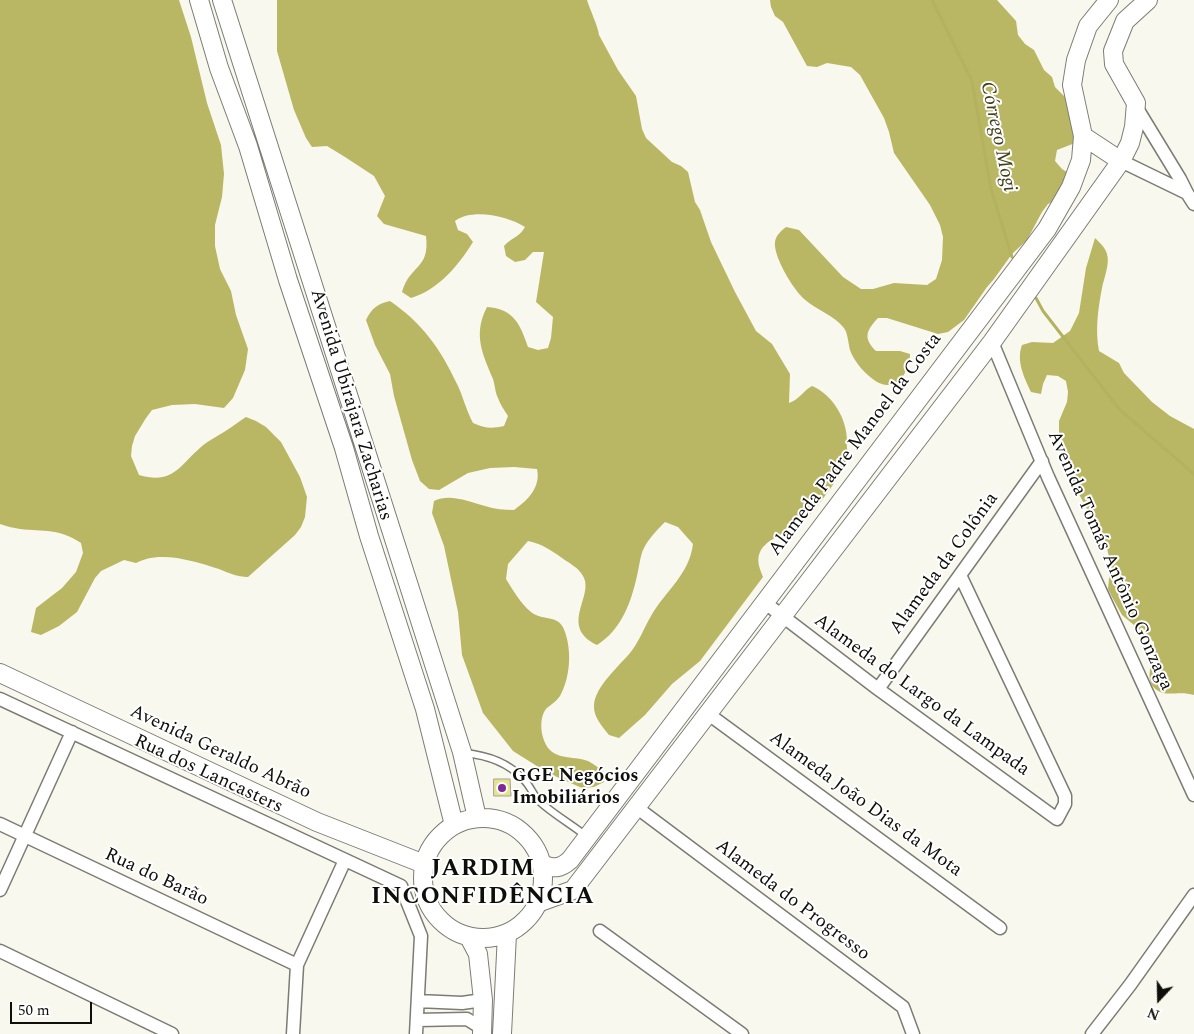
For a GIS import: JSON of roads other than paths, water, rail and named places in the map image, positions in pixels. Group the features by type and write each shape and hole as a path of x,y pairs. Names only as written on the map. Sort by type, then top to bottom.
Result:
{"main road":[{"name":"Avenida Ubirajara Zacharias","path":"199,0 219,68 248,146 288,280 344,448 369,536 425,709 454,825"},
{"name":"Avenida Ubirajara Zacharias","path":"222,0 462,752 477,818"},
{"name":"Alameda Padre Manoel da Costa","path":"542,864 552,868 563,867 570,860 1047,229 1071,187 1081,160 1083,136 1072,85 1076,60 1088,26 1108,0"},
{"path":"540,902 573,890 992,342 1121,161 1132,135 1136,103 1114,64 1113,52 1125,21 1148,0"},
{"path":"1083,136 1121,161"},
{"name":"Avenida Geraldo Abrão","path":"0,673 317,822 424,864"},
{"path":"477,818 501,820 523,832 534,844 544,873 544,888 540,902 532,915 507,934 488,938 469,937 452,930 437,918 427,902 423,883 424,864 430,848 440,835 454,825 465,820 477,818"},
{"path":"502,1034 507,934"},
{"path":"469,937 478,954 483,1000 482,1031"}],"street":[{"path":"1136,103 1138,110 1190,198"},
{"path":"1121,161 1190,198"},
{"name":"Avenida Tomás Antônio Gonzaga","path":"992,342 1048,477 1194,795"},
{"name":"Alameda da Colônia","path":"878,689 1042,461"},
{"name":"Alameda do Largo da Lampada","path":"764,602 878,689 1057,819 1065,804 1065,796 960,575"},
{"name":"Rua dos Lancasters","path":"0,699 401,886 421,936 418,1001"},
{"name":"Alameda João Dias da Mota","path":"707,713 1000,928"},
{"path":"0,890 72,732"},
{"name":"Alameda do Progresso","path":"636,808 903,1007 913,1034"},
{"name":"Rua do Barão","path":"0,824 297,966"},
{"path":"293,1034 297,966 346,860"},
{"path":"1092,1034 1130,985 1194,895"},
{"path":"600,931 742,1034"},
{"path":"0,951 172,1034"},
{"path":"416,1034 418,1001 462,1003 483,1000"},
{"path":"416,1020 468,1019 482,1031"}],"lane":[{"path":"462,752 482,755 514,770 523,778 536,798 587,836"}],"waterway":[{"name":"Córrego Mogi","path":"932,0 972,81 991,189 1012,257"},
{"name":"Córrego Mogi","path":"1036,298 1043,311 1120,410 1194,474"}],"place":[{"name":"GGE Negócios Imobiliários","path":"502,788"}],"district":[{"name":"JARDIM INCONFIDÊNCIA","path":"483,884"}]}
